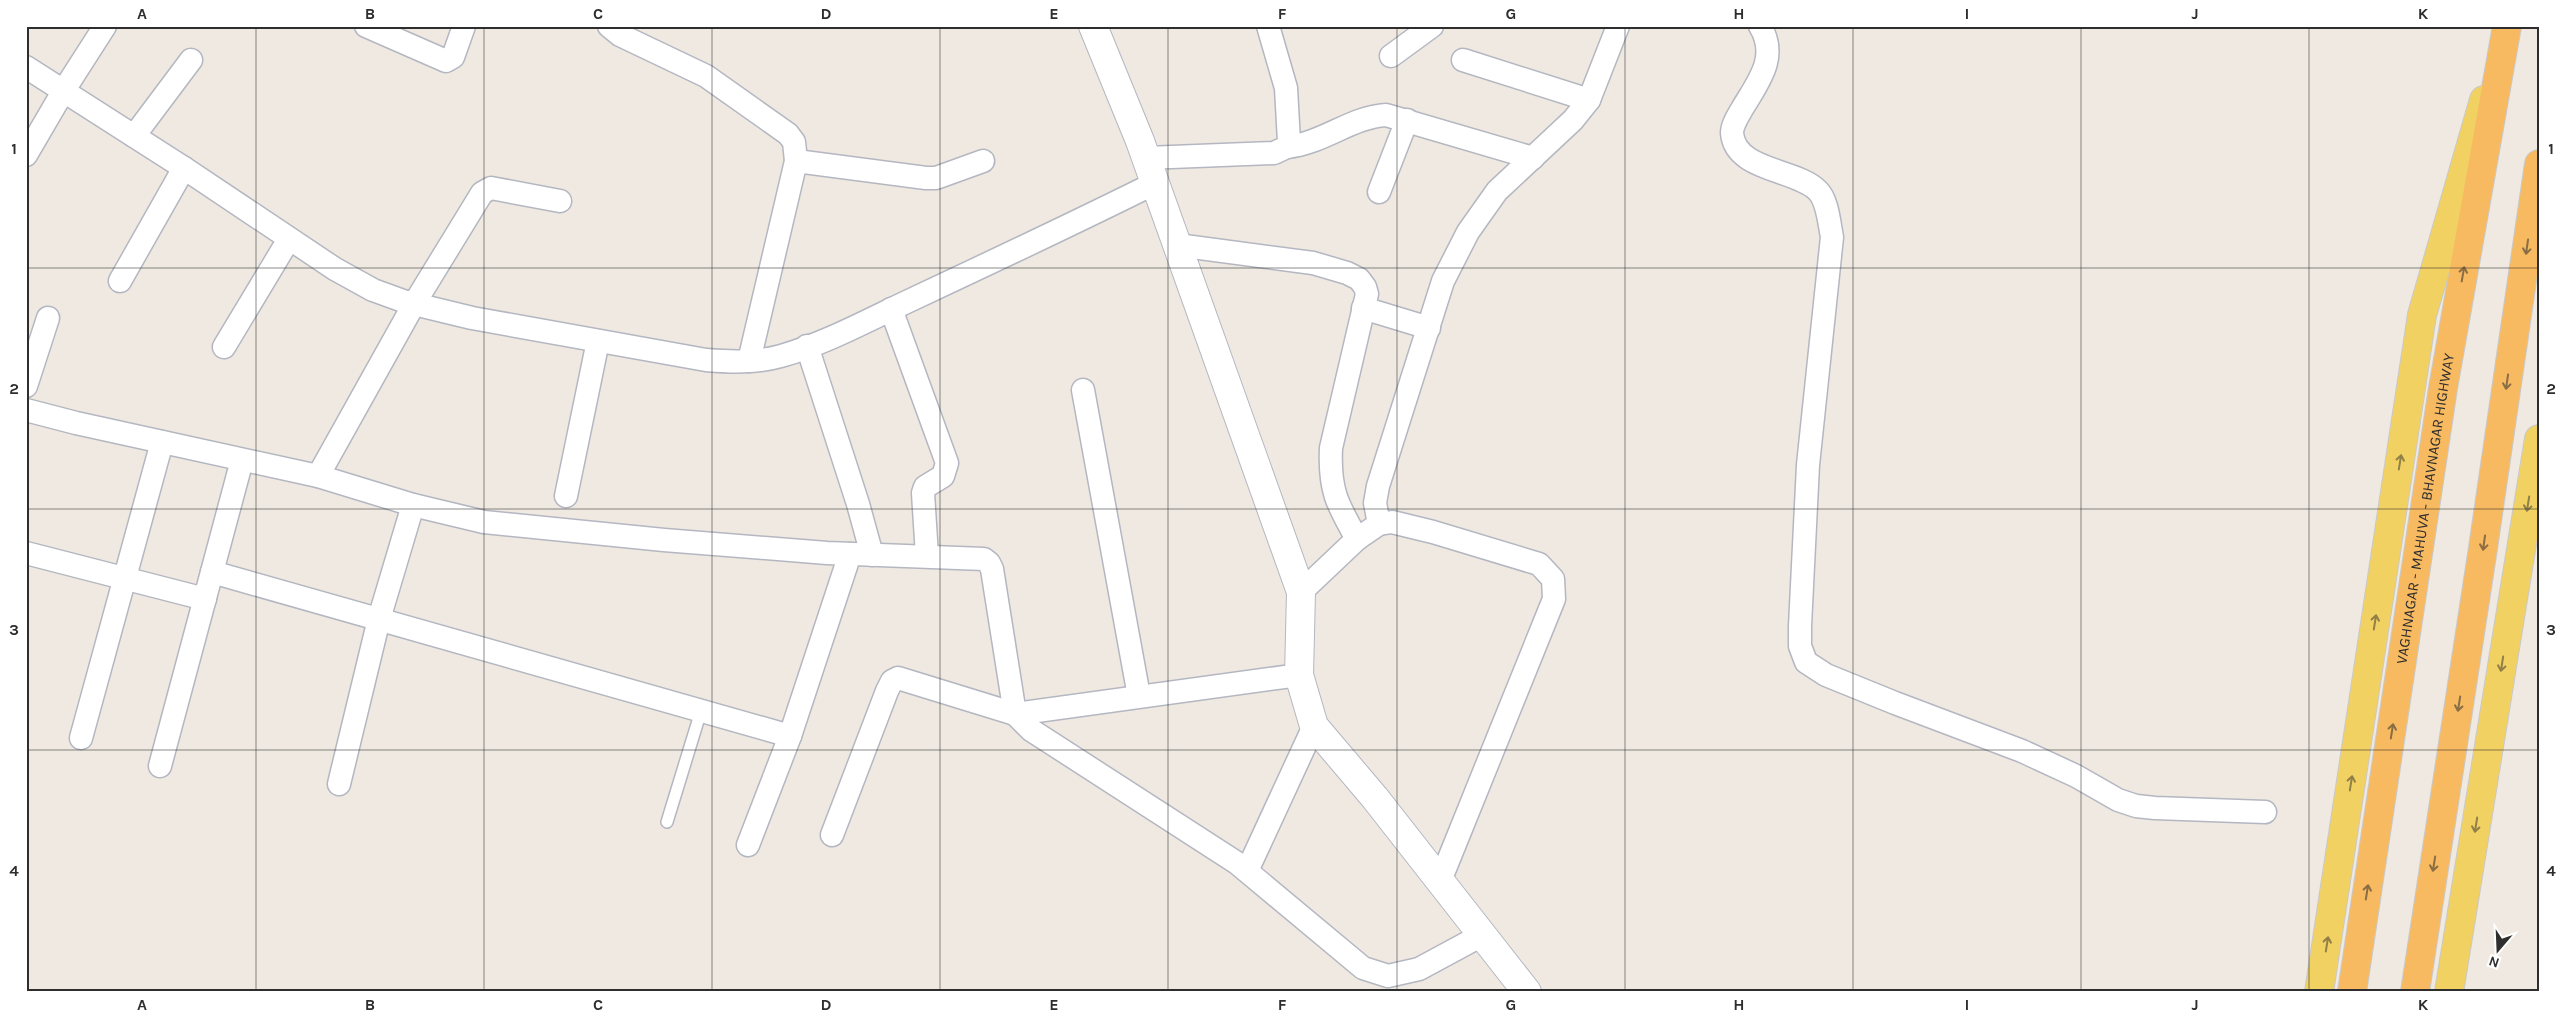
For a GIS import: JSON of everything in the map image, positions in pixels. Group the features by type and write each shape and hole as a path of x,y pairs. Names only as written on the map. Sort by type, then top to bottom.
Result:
{"highway":[{"name":"VAGHNAGAR - MAHUVA - BHAVNAGAR HIGHWAY","path":"2352,992 2455,322 2506,26"},
{"path":"2415,992 2539,164"}],"main road":[{"path":"2319,992 2422,315 2506,26"},
{"path":"2450,992 2539,439"}],"street":[{"path":"26,155 64,90 106,26"},
{"path":"366,26 446,61 453,57 464,26"},
{"path":"610,26 620,35 706,76 788,134 794,142 796,161 749,361"},
{"path":"1093,26 1150,170 1301,592 1299,675 1314,726 1375,798 1440,880 1520,989"},
{"path":"1268,26 1286,88 1289,142 1287,147"},
{"path":"1391,56 1432,26"},
{"path":"1379,524 1375,503 1378,486 1443,281 1468,232 1497,191 1573,120 1589,100 1618,26"},
{"path":"1760,26 1767,37 1769,53 1764,73 1736,118 1732,133 1736,147 1749,160 1805,182 1818,190 1828,213 1832,237 1806,493 1800,646 1806,662 1826,675 1859,689 2022,751 2136,806 2265,812"},
{"path":"134,136 191,60"},
{"path":"1463,60 1589,100"},
{"path":"26,67 184,168 335,269 373,290 414,304 472,318 706,360 749,361 782,356 806,346 891,309 1061,230 1150,170 1274,153 1287,147 1318,141 1369,116 1386,115 1407,120 1533,158"},
{"path":"1379,192 1407,120"},
{"path":"796,161 926,178 940,176 982,161"},
{"path":"120,281 184,168"},
{"path":"323,468 414,304 486,189 560,200"},
{"path":"224,347 289,238"},
{"path":"1177,244 1313,263 1347,273 1359,279 1365,287 1367,294 1331,448 1330,473 1333,492 1339,508 1357,539"},
{"path":"1363,308 1428,328"},
{"path":"891,309 947,463 944,476 925,487 923,493 927,556"},
{"path":"26,386 48,318"},
{"path":"566,496 598,341"},
{"path":"748,845 863,548 858,504 806,346"},
{"path":"1083,390 1139,696"},
{"path":"26,410 242,460 323,468 413,505 484,522 529,528 863,548 927,556 975,557 989,563 1015,714 1031,730 1247,871 1349,957 1378,974 1388,976 1419,969 1482,935"},
{"path":"81,738 162,442"},
{"path":"160,766 242,460"},
{"path":"338,784 379,619 413,505"},
{"path":"1301,592 1357,539 1379,524 1392,522 1433,532 1539,564 1553,579 1554,599 1440,880"},
{"path":"26,553 205,599"},
{"path":"212,572 790,736"},
{"path":"832,835 886,691 892,681 898,678 1015,714 1299,675"},
{"path":"1247,871 1314,726"}],"lane":[{"path":"667,822 701,711"}]}
